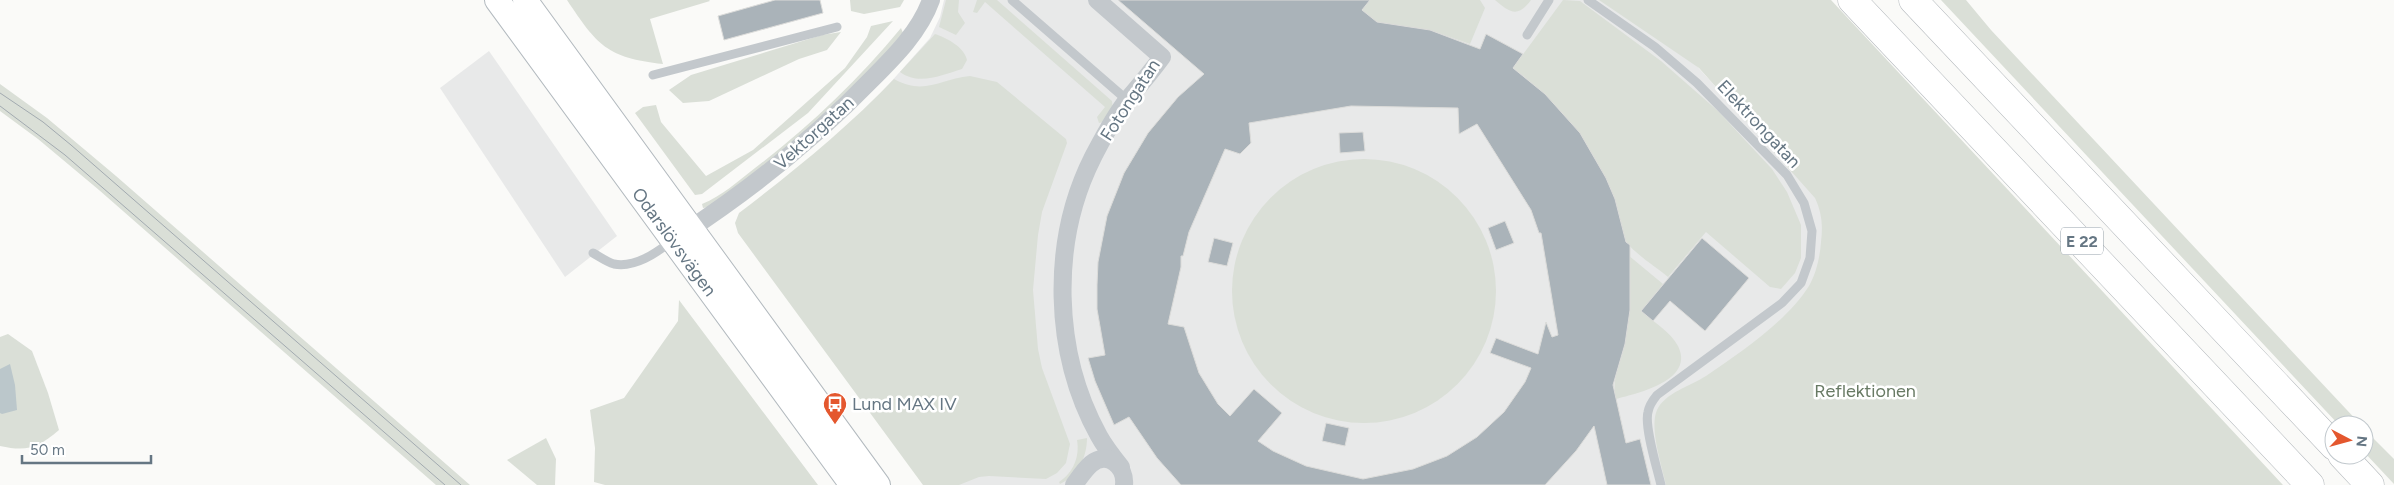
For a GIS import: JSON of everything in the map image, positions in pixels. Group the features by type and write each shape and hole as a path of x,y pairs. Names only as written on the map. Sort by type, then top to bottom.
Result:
{"highway":[{"name":"E 22","path":"1852,0 2310,485"},
{"name":"E 22","path":"1913,0 2324,435"},
{"path":"2351,465 2370,485"}],"main road":[{"name":"Odarslövsvägen","path":"497,0 681,235 750,306 878,485"},
{"name":"Odarslövsvägen","path":"525,0 681,235 852,485"}],"street":[{"name":"Vektorgatan","path":"681,235 781,164 848,104 894,57 915,30 931,0"},
{"name":"Fotongatan","path":"1097,0 1162,58 1127,100 1105,136 1086,173 1072,216 1063,275 1065,328 1074,372 1094,427 1121,467 1124,474 1124,485"},
{"name":"Fotongatan","path":"1083,477 1094,444 1094,427"},
{"name":"Fotongatan","path":"1083,477 1103,459 1111,460 1121,467"}],"lane":[{"path":"1012,0 1127,100"},
{"path":"1527,35 1549,0"},
{"name":"Elektrongatan","path":"1588,0 1655,46 1697,83 1787,175 1804,203 1812,230 1810,258 1801,283 1782,303 1657,395 1650,404 1647,414 1661,485"},
{"path":"653,75 837,27"},
{"path":"593,253 612,264 625,265 659,251 681,235"}],"shaded area":[{"path":"944,0 1601,0 1695,64 2078,485 924,485 865,111 930,38 940,17"},
{"path":"489,51 617,236 565,277 440,88"},
{"path":"10,364 15,385 17,410 2,414 0,413 0,369"}],"green space":[{"path":"567,0 710,1 650,19 663,64 629,58 605,47 587,28"},
{"path":"850,0 904,0 900,7 864,14 851,11"},
{"path":"946,0 959,0 958,12 965,23 956,35 939,27"},
{"path":"977,0 997,0 1112,101 1113,110 1104,122 1099,123 1097,117 1105,107 985,2 977,13 973,12"},
{"path":"1370,0 1480,0 1485,8 1470,44 1430,30 1377,22 1362,10"},
{"path":"1495,0 1531,0 1522,9 1514,12"},
{"path":"1563,0 1580,1 1661,61 1718,111 1772,169 1787,192 1801,225 1801,258 1795,273 1781,289 1770,287 1706,232 1668,277 1627,243 1617,207 1605,177 1584,141 1559,109 1530,81 1513,68"},
{"name":"Reflektionen","path":"1599,0 1831,0 2283,485 1666,485 1655,437 1654,427 1657,410 1672,394 1706,376 1748,347 1776,324 1800,299 1809,286 1817,265 1820,254 1822,225 1815,198 1699,68"},
{"path":"1941,0 1966,0 1991,30 2352,415 2330,415"},
{"path":"893,21 808,113 702,194 695,195 635,113 643,107 656,105 661,122 706,176 753,150 845,68 867,37 871,26"},
{"path":"901,28 903,33 858,86 776,158 709,207 703,208 702,204 730,188 814,119 868,66"},
{"path":"841,32 827,50 799,59 709,101 683,103 669,90 691,75 822,35"},
{"path":"935,34 959,47 967,60 962,69 923,79 907,76 900,72"},
{"path":"970,76 997,82 1066,139 1067,143 1042,212 1033,290 1038,349 1042,368 1070,444 1066,463 1057,473 1046,479 989,476 979,477 959,485 923,485 738,233 735,223 739,213 819,149 894,79 905,84 923,86"},
{"path":"0,84 47,118 116,176 470,485 436,485 99,190 38,139 0,111"},
{"path":"1364,159 1390,162 1414,169 1448,189 1466,207 1486,241 1493,265 1496,291 1493,317 1486,341 1466,375 1448,393 1414,413 1390,420 1364,423 1338,420 1314,413 1280,393 1262,375 1242,341 1235,317 1232,291 1235,265 1242,241 1262,207 1280,189 1314,169 1338,162"},
{"path":"1628,255 1663,284 1641,311 1671,336 1678,346 1681,358 1679,368 1662,383 1650,389 1616,399 1616,377 1625,343 1629,310"},
{"path":"679,300 818,485 605,485 594,482 595,448 590,410 624,398 678,321"},
{"path":"8,334 32,351 48,393 59,430 45,441 32,447 18,449 0,446 0,337"},
{"path":"546,438 556,459 555,485 537,485 507,460"},
{"path":"1087,438 1087,445 1080,465 1072,476 1060,484 1059,482 1068,474 1074,464 1078,446 1077,440"},
{"path":"2374,439 2394,459 2394,484 2374,463"}],"building":[{"path":"775,0 820,0 823,13 724,40 718,16"},
{"path":"1118,0 1370,0 1362,10 1377,22 1430,30 1480,49 1486,34 1523,54 1513,68 1545,94 1580,133 1606,178 1615,199 1626,242 1630,245 1630,310 1625,344 1613,385 1626,443 1640,439 1651,485 1607,485 1594,426 1576,451 1545,485 1181,485 1157,458 1129,417 1114,425 1095,381 1088,358 1105,355 1097,309 1097,285 1098,262 1107,216 1124,173 1148,133 1178,97 1204,74","holes":["1351,106 1458,108 1459,134 1477,124 1531,210 1539,233 1541,233 1558,335 1552,337 1546,322 1538,354 1496,338 1490,353 1531,368 1525,382 1504,412 1477,437 1447,456 1413,469 1363,479 1306,466 1273,451 1258,441 1282,413 1254,389 1230,416 1218,404 1199,373 1184,327 1168,324 1181,267 1181,256 1183,256 1189,232 1225,149 1240,154 1251,143 1249,123"]},
{"path":"1363,132 1365,151 1340,153 1339,133"},
{"path":"1505,221 1514,243 1496,250 1488,228"},
{"path":"1214,238 1233,243 1227,266 1208,262"},
{"path":"1702,238 1749,278 1705,331 1670,301 1653,321 1641,311"},
{"path":"1326,423 1349,428 1345,446 1322,441"}],"tram line":[{"path":"0,93 43,122 71,145 461,485"},
{"path":"0,106 65,155 445,485"}],"place":[{"name":"Lund MAX IV","path":"835,425"}]}
